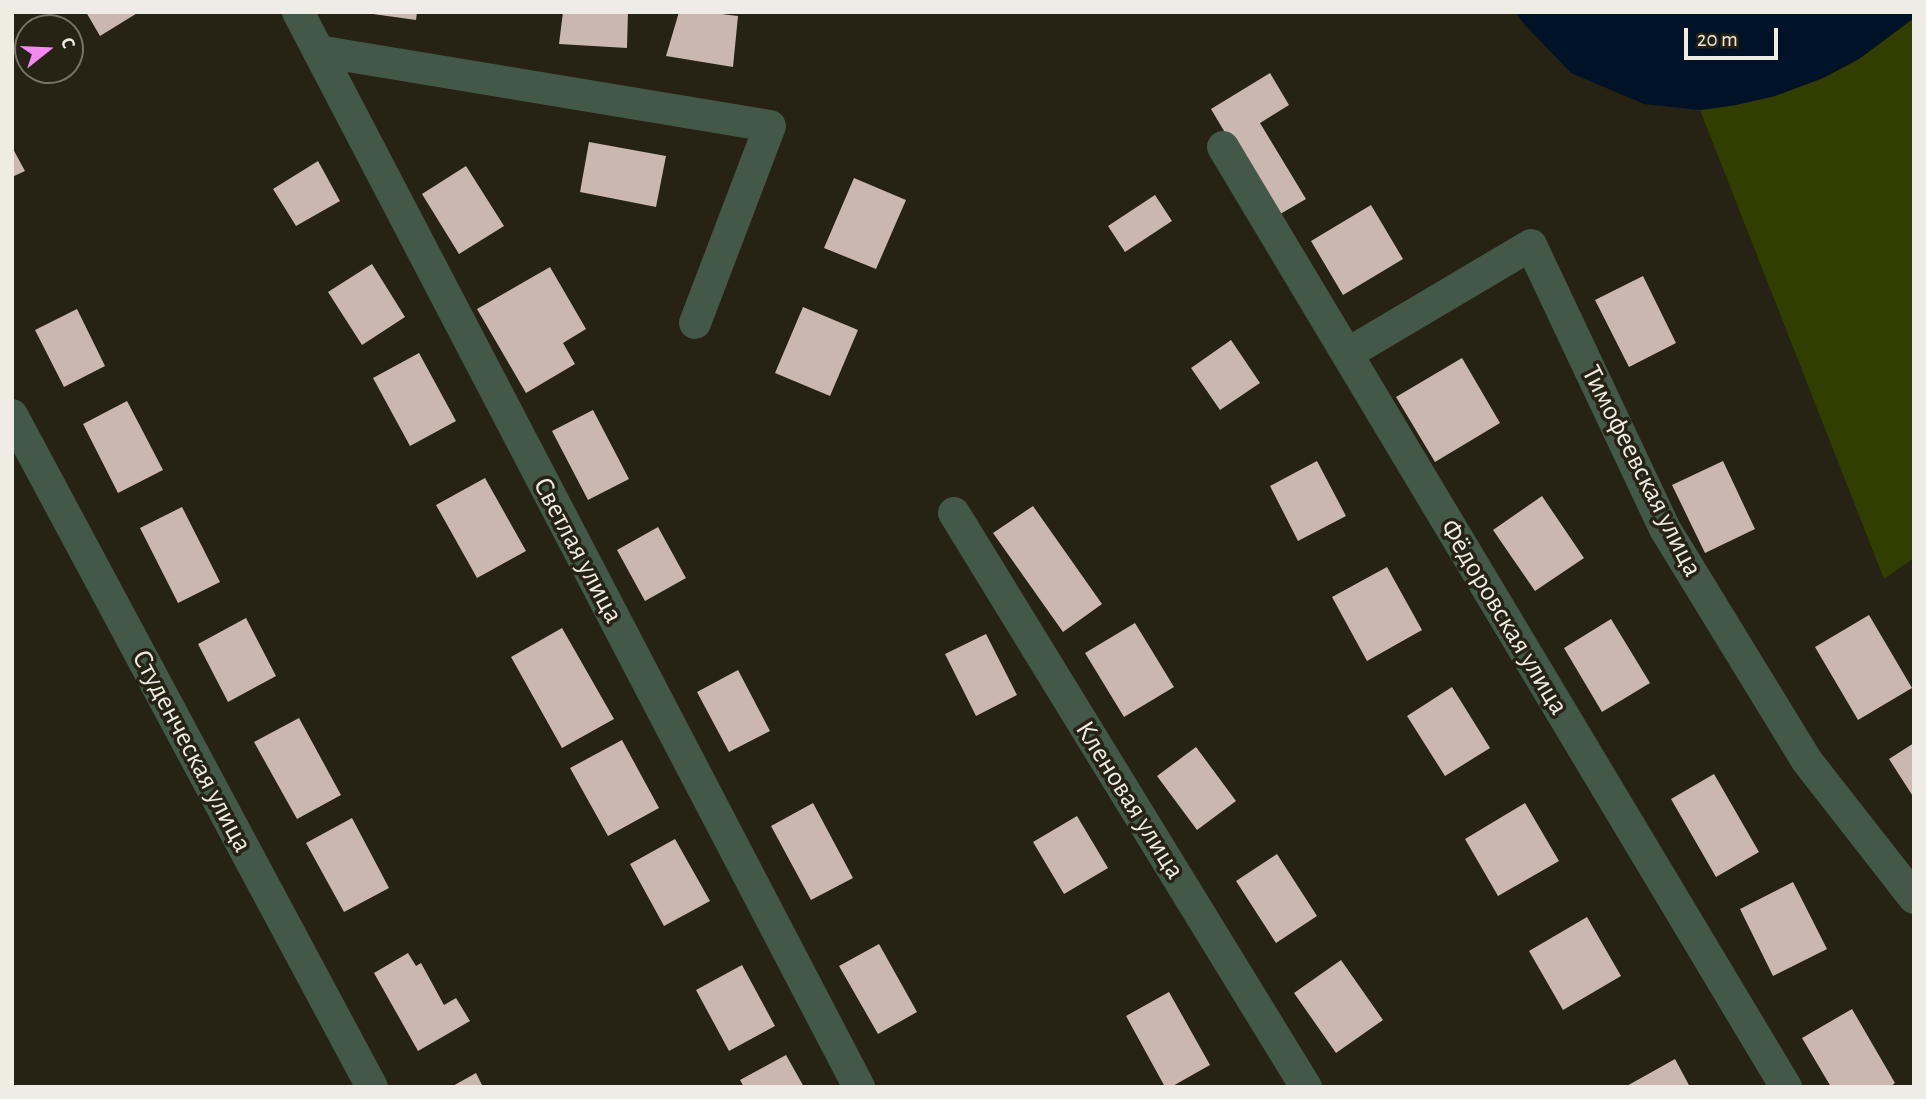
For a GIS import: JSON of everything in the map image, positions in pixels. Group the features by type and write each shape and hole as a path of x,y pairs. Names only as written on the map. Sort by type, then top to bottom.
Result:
{"street":[{"name":"Светлая улица","path":"298,12 859,1087"},
{"path":"318,51 770,127 695,323"},
{"name":"Фёдоровская улица","path":"1223,147 1786,1087"},
{"name":"Тимофеевская улица","path":"1347,354 1531,245 1665,529 1807,761 1914,898"},
{"name":"Студенческая улица","path":"12,415 372,1087"},
{"name":"Кленовая улица","path":"954,513 1306,1087"}],"green space":[{"path":"1914,18 1914,558 1884,579 1700,110 1775,96 1823,78 1859,59"}],"water":[{"path":"1515,12 1914,12 1914,18 1859,59 1823,78 1775,96 1700,110 1644,104 1571,73"}],"building":[{"path":"86,12 139,12 100,36"},
{"path":"373,12 417,12 416,20"},
{"path":"563,12 628,12 627,48 559,44"},
{"path":"679,12 738,16 733,67 666,56"},
{"path":"1270,73 1289,105 1260,123 1306,199 1275,217 1211,109"},
{"path":"589,142 666,156 656,207 580,192"},
{"path":"12,147 25,171 12,177"},
{"path":"318,161 340,201 296,226 273,189"},
{"path":"466,166 504,226 459,254 422,194"},
{"path":"854,178 906,200 876,269 824,248"},
{"path":"1155,195 1172,221 1125,252 1108,226"},
{"path":"1371,205 1403,259 1343,295 1311,241"},
{"path":"372,264 405,317 362,345 328,292"},
{"path":"550,267 586,329 563,343 575,364 526,393 477,309"},
{"path":"1643,276 1676,343 1629,367 1595,300"},
{"path":"803,307 858,330 830,396 775,373"},
{"path":"77,309 105,366 64,387 35,330"},
{"path":"1231,340 1260,383 1220,410 1191,368"},
{"path":"419,353 456,421 410,446 373,378"},
{"path":"1462,358 1500,423 1435,462 1396,397"},
{"path":"127,401 163,470 118,493 83,424"},
{"path":"593,410 629,479 588,500 552,431"},
{"path":"1317,461 1346,516 1298,541 1270,486"},
{"path":"1723,461 1755,529 1705,553 1672,485"},
{"path":"485,478 526,551 477,578 436,505"},
{"path":"1542,496 1584,558 1535,591 1493,530"},
{"path":"1033,506 1102,604 1063,632 993,533"},
{"path":"182,507 220,582 178,603 140,528"},
{"path":"658,527 686,578 645,601 617,550"},
{"path":"1387,567 1422,630 1367,661 1332,597"},
{"path":"1869,615 1912,688 1858,720 1815,647"},
{"path":"246,618 276,676 228,702 198,644"},
{"path":"1611,619 1650,683 1602,712 1564,648"},
{"path":"1135,623 1174,687 1124,717 1085,653"},
{"path":"562,628 614,719 562,748 511,657"},
{"path":"986,634 1017,695 976,716 945,654"},
{"path":"738,670 770,731 729,752 697,692"},
{"path":"1452,687 1490,748 1445,776 1407,716"},
{"path":"299,718 341,795 297,819 254,742"},
{"path":"622,740 659,808 608,836 570,768"},
{"path":"1914,743 1914,798 1889,759"},
{"path":"1196,747 1236,801 1197,830 1157,776"},
{"path":"1714,774 1759,852 1716,877 1671,799"},
{"path":"813,803 853,878 811,900 771,826"},
{"path":"1525,803 1559,861 1498,896 1465,839"},
{"path":"1077,816 1108,868 1064,894 1033,842"},
{"path":"352,818 389,888 344,912 306,843"},
{"path":"675,839 710,901 664,926 630,864"},
{"path":"1277,854 1317,916 1276,943 1236,881"},
{"path":"1793,882 1827,949 1773,976 1740,909"},
{"path":"1587,917 1621,976 1563,1010 1529,951"},
{"path":"879,944 917,1012 878,1034 839,966"},
{"path":"408,953 416,966 421,963 444,1005 456,998 470,1021 418,1051 374,973"},
{"path":"1341,960 1383,1020 1336,1053 1294,993"},
{"path":"742,965 775,1026 729,1051 696,990"},
{"path":"1169,992 1210,1065 1171,1087 1165,1087 1126,1016"},
{"path":"1852,1009 1895,1083 1890,1087 1831,1087 1802,1038"},
{"path":"786,1055 804,1087 744,1087 740,1080"},
{"path":"1675,1059 1690,1087 1625,1087"},
{"path":"476,1073 483,1087 451,1087"}]}
